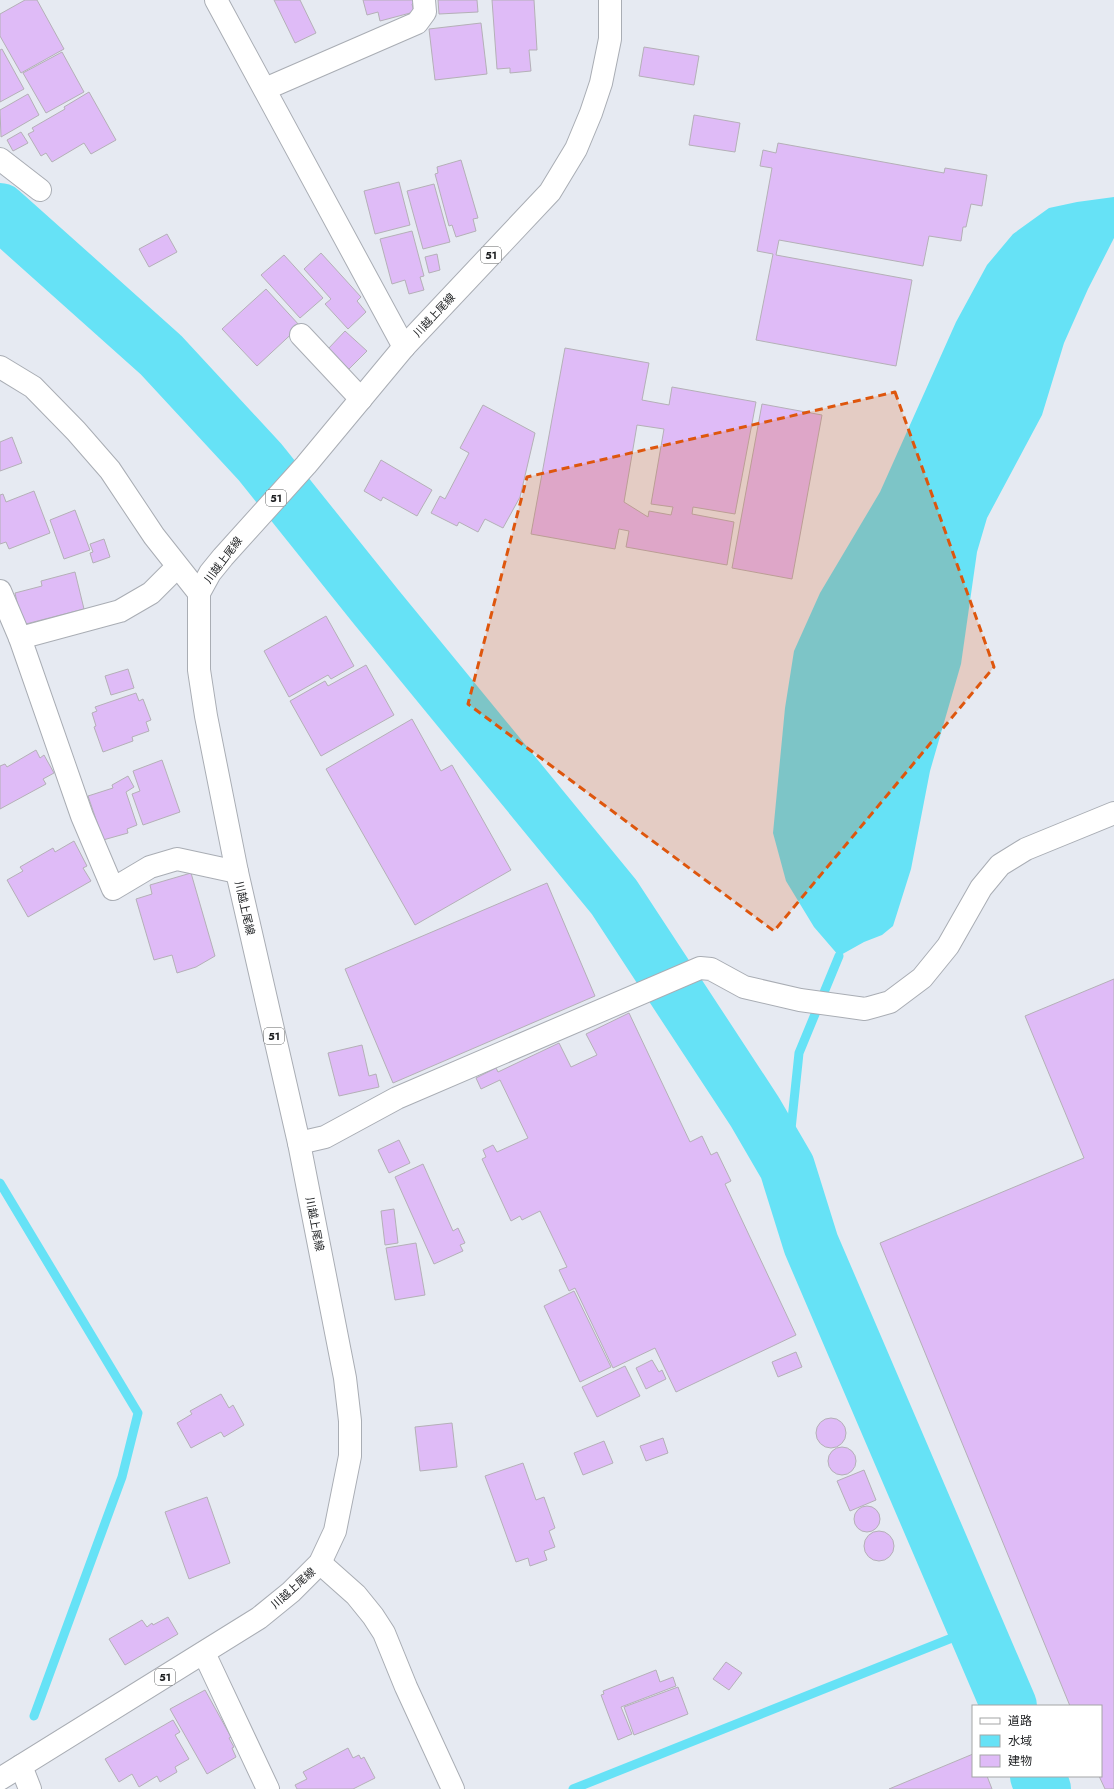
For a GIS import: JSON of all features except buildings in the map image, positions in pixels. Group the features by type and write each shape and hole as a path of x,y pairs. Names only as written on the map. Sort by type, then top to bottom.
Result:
{"main road":[{"path":"216,0 404,347"},
{"path":"265,89 417,23 425,12 424,0"},
{"name":"川越上尾線","path":"0,1779 259,1618 291,1592 320,1563 335,1531 350,1456 350,1421 345,1378 299,1143 237,872 206,716 199,670 199,593 210,573 299,473 404,347 550,192 576,149 591,113 601,83 610,39 610,0"},
{"path":"0,159 40,190"},
{"path":"301,335 361,399"},
{"path":"0,367 33,387 76,431 110,470 154,536 199,593"},
{"path":"20,638 120,611 151,593 178,567"},
{"path":"0,591 20,638 82,816 113,889 150,867 177,859 237,872"},
{"path":"299,1143 325,1137 397,1098 700,968 711,969 744,987 800,1000 865,1009 890,1002 922,978 948,946 981,888 1000,865 1026,849 1114,813"},
{"path":"320,1563 356,1595 373,1616 384,1633 406,1687 453,1789"},
{"path":"204,1653 268,1789"},
{"path":"21,1766 30,1789"}],"highlighted area":[{"path":"895,392 994,667 774,931 468,704 527,477"}],"water":[{"path":"1114,197 1114,238 1088,289 1064,343 1042,415 987,518 977,552 961,664 930,771 911,869 893,926 882,935 864,942 839,956 814,927 786,881 773,833 785,708 794,651 820,593 880,492 956,322 987,265 1013,234 1049,208 1077,202"}],"waterway":[{"path":"0,211 161,355 260,462 377,608 614,897 755,1112 787,1167 811,1244 1009,1705"},
{"path":"787,1167 799,1053 839,956"},
{"path":"0,1183 138,1413 122,1477 34,1716"},
{"path":"573,1789 977,1628"},
{"path":"1038,1777 1043,1789"}]}
